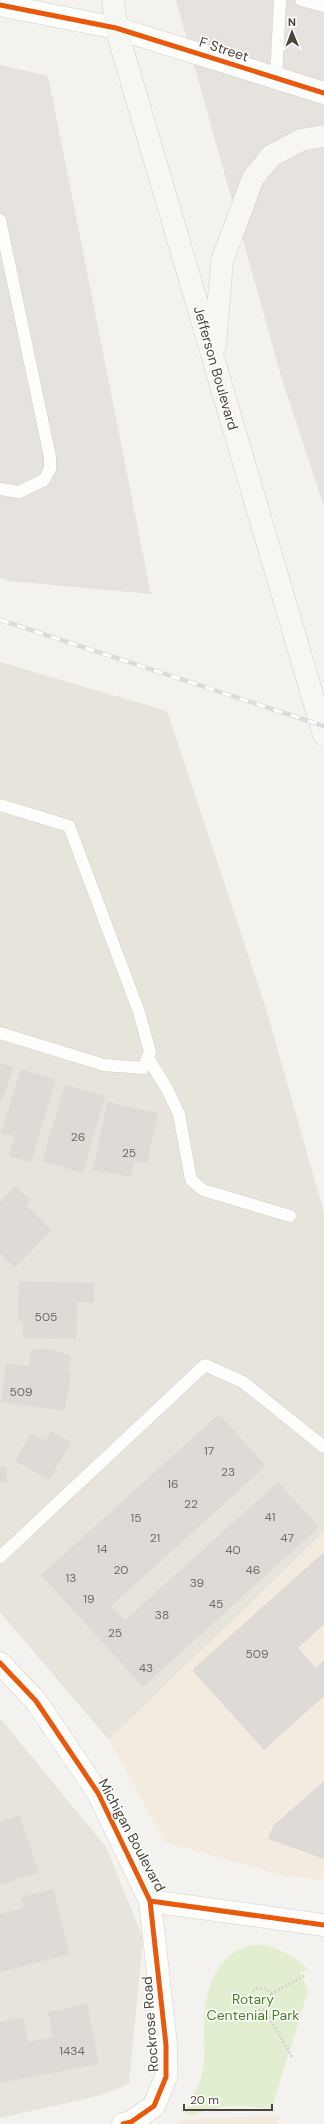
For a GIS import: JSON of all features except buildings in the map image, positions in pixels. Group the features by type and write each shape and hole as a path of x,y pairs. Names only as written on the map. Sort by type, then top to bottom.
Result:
{"main road":[{"name":"Jefferson Boulevard","path":"113,0 116,28 324,735"},
{"path":"214,360 222,261 253,178 271,156 301,140 324,136"}],"street":[{"name":"F Street","path":"0,5 116,28 324,93"},
{"name":"Michigan Boulevard","path":"0,1663 36,1701 98,1793 150,1901 324,1925"},
{"name":"Rockrose Road","path":"123,2124 131,2122 154,2106 166,2077 166,2045 150,1901"}],"lane":[{"path":"276,78 280,0"},
{"path":"301,0 324,6"},
{"path":"0,220 50,457 50,469 44,480 19,492 0,489"},
{"path":"0,805 69,826 139,1012 150,1052 143,1068 104,1065 0,1032"},
{"path":"148,1058 167,1089 179,1114 191,1180 203,1190 290,1216"},
{"path":"0,1557 206,1365 243,1382 324,1447"}],"path":[{"path":"272,1994 306,1975"},
{"path":"260,1988 268,1990 272,1994 272,2004 265,2010 260,2011 253,2008 250,2001 253,1991 260,1988"},
{"path":"265,2010 292,2057"}],"shaded area":[{"path":"176,0 324,0 324,507 281,376"},
{"path":"0,65 48,76 151,594 9,581 0,578"},
{"path":"0,662 167,711 267,1012 324,1213 324,1532 109,1740 0,1612"},
{"path":"324,1532 324,1880 285,1876 165,1842 109,1740"},
{"path":"0,1718 106,1847 143,1938 129,2084 102,2095 0,2118"},
{"path":"280,2115 278,2124 176,2124 182,2120"}],"green space":[{"name":"Rotary Centenial Park","path":"264,1945 288,1954 308,1969 300,1973 308,1991 272,2107 223,2107 210,2109 191,2116 185,2112 197,2088 203,2070 205,2058 205,2010 214,1976 226,1958 235,1951 248,1946"}],"railway":[{"path":"0,620 324,726"}],"cycle path":[{"path":"0,5 116,28 324,93"},
{"path":"0,1663 36,1701 98,1793 150,1901 324,1925"},
{"path":"123,2124 131,2122 154,2106 166,2077 166,2045 150,1901"}]}
